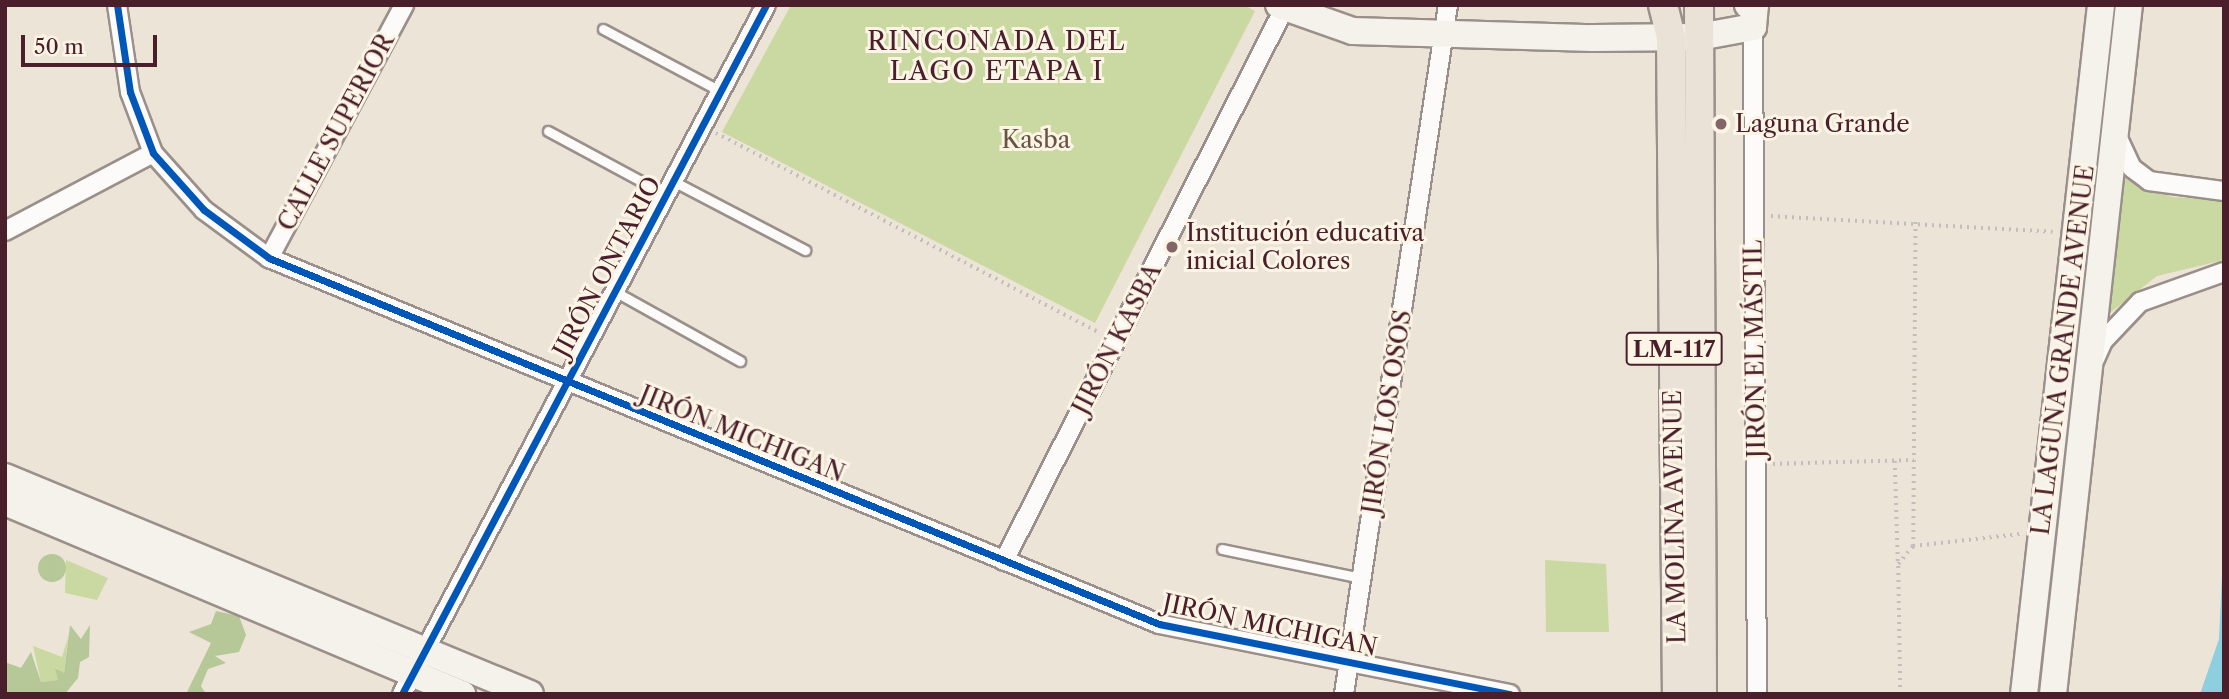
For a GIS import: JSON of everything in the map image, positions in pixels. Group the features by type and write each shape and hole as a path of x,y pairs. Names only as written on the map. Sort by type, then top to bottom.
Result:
{"main road":[{"name":"LA MOLINA AVENUE","path":"1663,5 1671,38 1677,694"},
{"name":"LA MOLINA AVENUE","path":"1699,5 1702,694"},
{"path":"1684,694 1701,590"}],"street":[{"name":"JIRÓN MICHIGAN","path":"117,5 130,92 153,153 204,210 269,258 567,383 1159,624 1349,661 1450,688 1510,694"},
{"name":"CALLE SUPERIOR","path":"269,258 404,5"},
{"name":"JIRÓN ONTARIO","path":"407,684 723,93 766,5"},
{"name":"JIRÓN LOS OSOS","path":"1345,694 1448,5"},
{"name":"LA LAGUNA GRANDE AVENUE","path":"2053,694 2116,129 2110,60 2101,5"},
{"name":"LA LAGUNA GRANDE AVENUE","path":"2024,694 2076,233 2110,60 2129,5"},
{"path":"1283,6 1353,31 1444,37 1699,37 1752,13"},
{"name":"JIRÓN KASBA","path":"1004,561 1283,6"},
{"name":"JIRÓN EL MÁSTIL","path":"1752,13 1757,694"},
{"path":"2116,129 2132,168 2149,181 2224,191"},
{"path":"5,231 153,153"},
{"path":"2088,375 2103,341 2140,303 2224,272"},
{"path":"2055,421 2082,425"},
{"path":"5,477 530,694"},
{"path":"5,502 407,684 462,694"},
{"path":"2031,636 2059,639"}],"lane":[{"path":"603,29 723,93"},
{"path":"548,131 805,250"},
{"path":"616,292 740,361"},
{"path":"1222,549 1361,578"}],"path":[{"path":"705,127 1115,342"},
{"path":"1753,216 1915,222 2076,233"},
{"path":"1898,564 1913,546 1915,222"},
{"path":"1757,464 1914,460"},
{"path":"1895,461 1900,694"},
{"path":"1913,546 2043,532"}],"green space":[{"name":"Kasba","path":"791,5 1244,5 1255,11 1095,323 722,132"},
{"path":"2122,167 2172,197 2224,200 2224,260 2157,276 2107,315"},
{"path":"52,554 62,558 66,568 62,578 52,582 42,578 38,568 42,558"},
{"path":"66,560 108,578 97,600 65,593"},
{"path":"1545,560 1606,564 1609,632 1546,632"},
{"path":"216,611 239,616 246,635 239,652 215,656 226,663 208,669 201,686 206,694 186,694 211,643 189,632 211,624"},
{"path":"70,625 81,639 90,625 89,657 80,662 78,678 65,694 5,694 5,662 21,668 31,652 41,682 58,680 55,668 64,673"},
{"path":"68,637 64,674 56,668 59,680 41,682 33,646 62,657"}],"water":[{"path":"2224,532 2224,694 2200,694 2219,639"}],"cycle path":[{"path":"117,5 130,92 153,153 204,210 269,258 1159,624 1510,694"},
{"path":"402,694 766,5"}],"place":[{"name":"Laguna Grande","path":"1721,124"},
{"name":"Institución educativa inicial Colores","path":"1172,247"}],"district":[{"name":"RINCONADA DEL LAGO ETAPA I","path":"997,57"}]}
